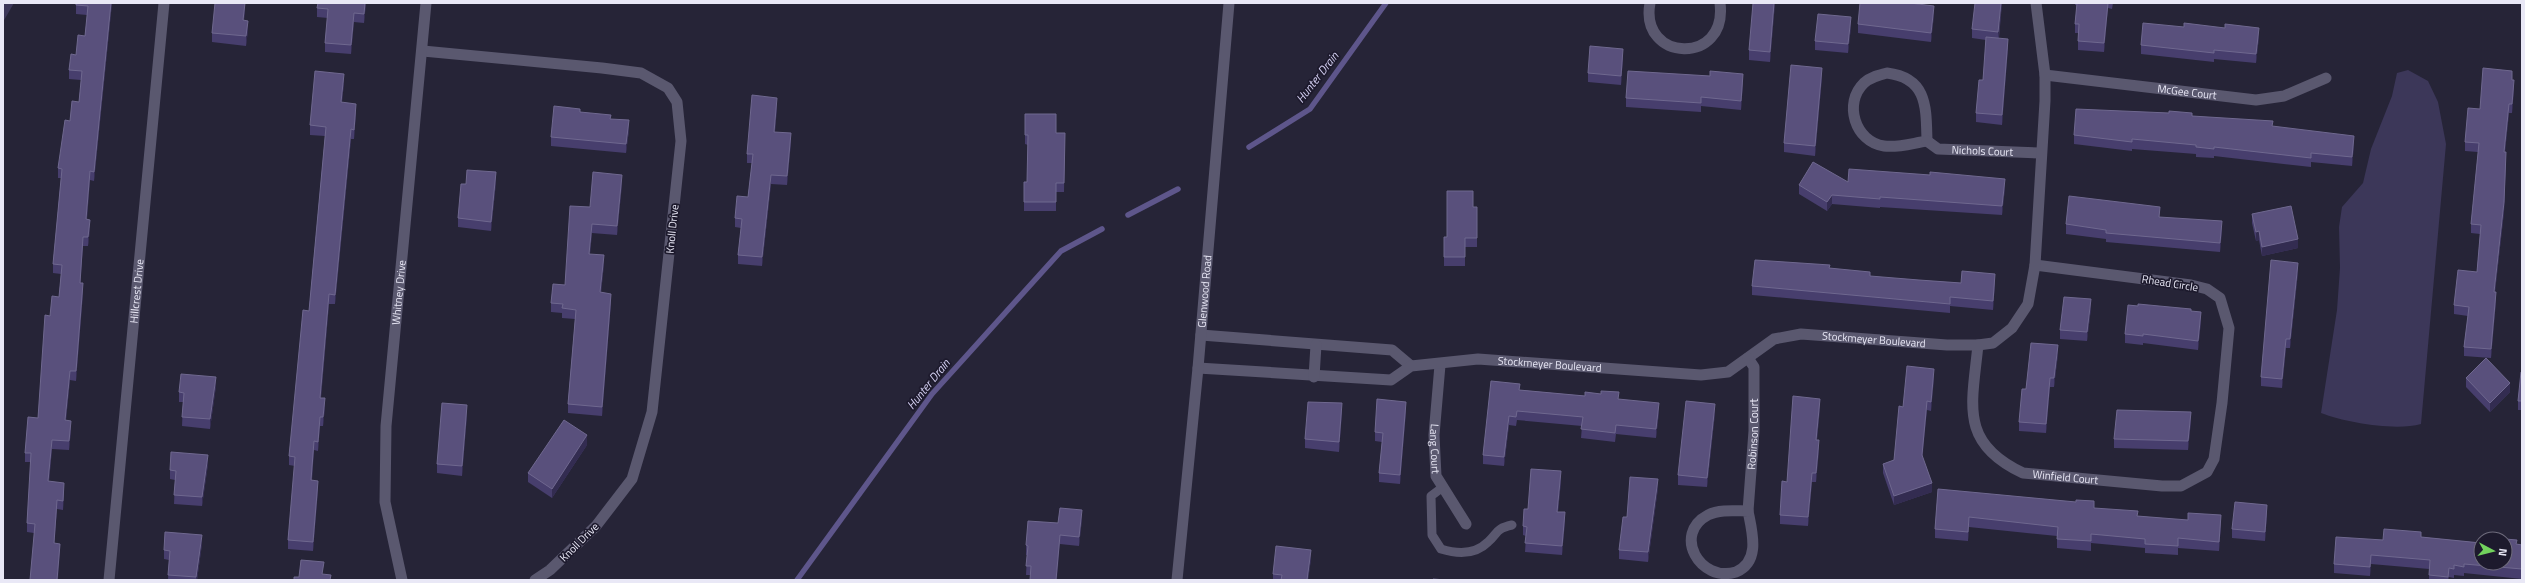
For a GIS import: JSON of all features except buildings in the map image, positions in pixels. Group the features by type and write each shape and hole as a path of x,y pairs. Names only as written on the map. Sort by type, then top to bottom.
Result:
{"street":[{"name":"Hillcrest Drive","path":"109,580 164,3"},
{"name":"Whitney Drive","path":"402,580 385,502 386,426 423,51 426,3"},
{"name":"Glenwood Road","path":"1177,580 1201,335 1229,3"},
{"path":"1650,3 1649,15 1657,36 1665,44 1677,49 1690,50 1701,46 1711,38 1718,28 1721,16 1720,3"},
{"name":"Stockmeyer Boulevard","path":"1411,366 1440,365 1478,359 1701,376 1728,372 1774,339 1801,334 1978,345 1993,343 2012,328 2028,304 2035,265 2045,75 2036,3"},
{"name":"Knoll Drive","path":"423,51 641,73 668,88 677,102 681,141 652,412 632,479 596,526 550,570 535,580"},
{"path":"1887,73 1899,75 1910,80 1919,89 1924,100 1927,141 1884,146 1864,135 1857,126 1853,115 1857,93 1864,84 1875,76 1887,73"},
{"name":"McGee Court","path":"2045,75 2256,100 2284,96 2326,78"},
{"name":"Nichols Court","path":"1927,141 1938,149 2040,153"},
{"name":"Rhead Circle","path":"2035,265 2190,285 2206,289 2220,298 2229,328 2218,439 2214,459 2207,472"},
{"path":"1198,368 1314,377 1391,380 1411,366 1392,350 1201,335"},
{"path":"1314,377 1316,345"},
{"name":"Winfield Court","path":"1978,345 1971,408 1977,431 1990,453 2006,465 2023,473 2162,486 2181,486 2207,472"},
{"name":"Robinson Court","path":"1748,358 1754,368 1754,431 1748,511 1754,542 1748,563 1730,574 1719,575 1700,566 1691,548 1695,528 1701,520 1719,512 1748,511"},
{"name":"Lang Court","path":"1440,365 1434,436 1436,476 1466,524"}],"lane":[{"path":"1443,487 1431,496 1432,535 1441,549 1458,554 1478,549 1488,542 1498,528 1512,524"}],"shaded area":[{"path":"3,3 14,3 3,22"},
{"path":"2408,70 2428,81 2438,102 2446,144 2421,424 2398,427 2357,423 2321,413 2337,310 2340,268 2339,227 2342,207 2363,183 2371,149 2392,96 2397,73"}],"waterway":[{"name":"Hunter Drain","path":"1249,147 1310,109 1386,3"},
{"name":"Hunter Drain","path":"1128,215 1178,189"},
{"name":"Hunter Drain","path":"797,580 932,394 1061,251 1102,229"}]}
